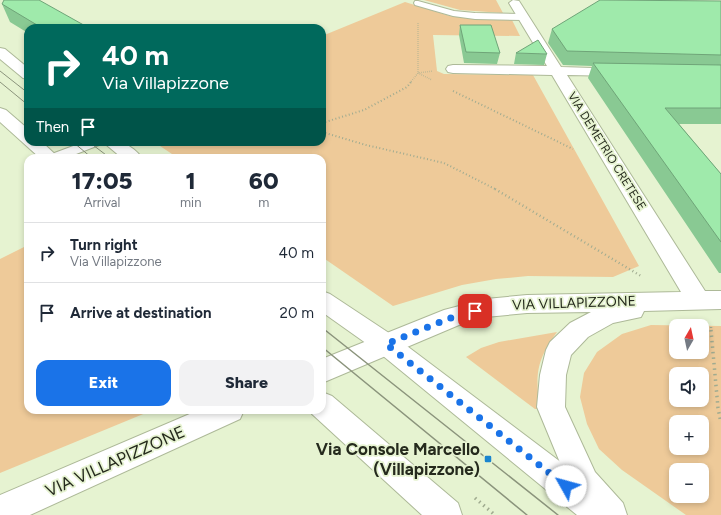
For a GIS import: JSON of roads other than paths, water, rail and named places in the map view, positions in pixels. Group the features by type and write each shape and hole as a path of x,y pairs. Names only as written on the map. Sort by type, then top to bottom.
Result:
{"street":[{"name":"VIA DEMETRIO CRETESE","path":"515,3 557,70 710,300"},
{"path":"0,52 24,72"},
{"path":"453,69 635,72"},
{"path":"0,113 24,134"},
{"path":"36,146 46,154"},
{"path":"117,146 128,154"},
{"path":"611,515 584,483 551,407 553,375 559,350 578,330 607,315 710,300"},
{"name":"VIA VILLAPIZZONE","path":"326,369 453,317 486,308 527,304 710,300"},
{"path":"326,303 386,344 603,515"},
{"path":"326,409 446,515"},
{"name":"VIA VILLAPIZZONE","path":"0,512 221,414"}],"lane":[{"path":"418,3 453,13 475,16 523,17"},
{"path":"64,154 85,146"}],"tram line":[{"path":"0,71 24,90"},
{"path":"0,82 24,102"},
{"path":"78,146 87,154"},
{"path":"94,146 105,154"},
{"path":"326,331 558,515"},
{"path":"326,350 527,515"}],"place":[{"name":"Via Console Marcello (Villapizzone)","path":"488,459"}]}
